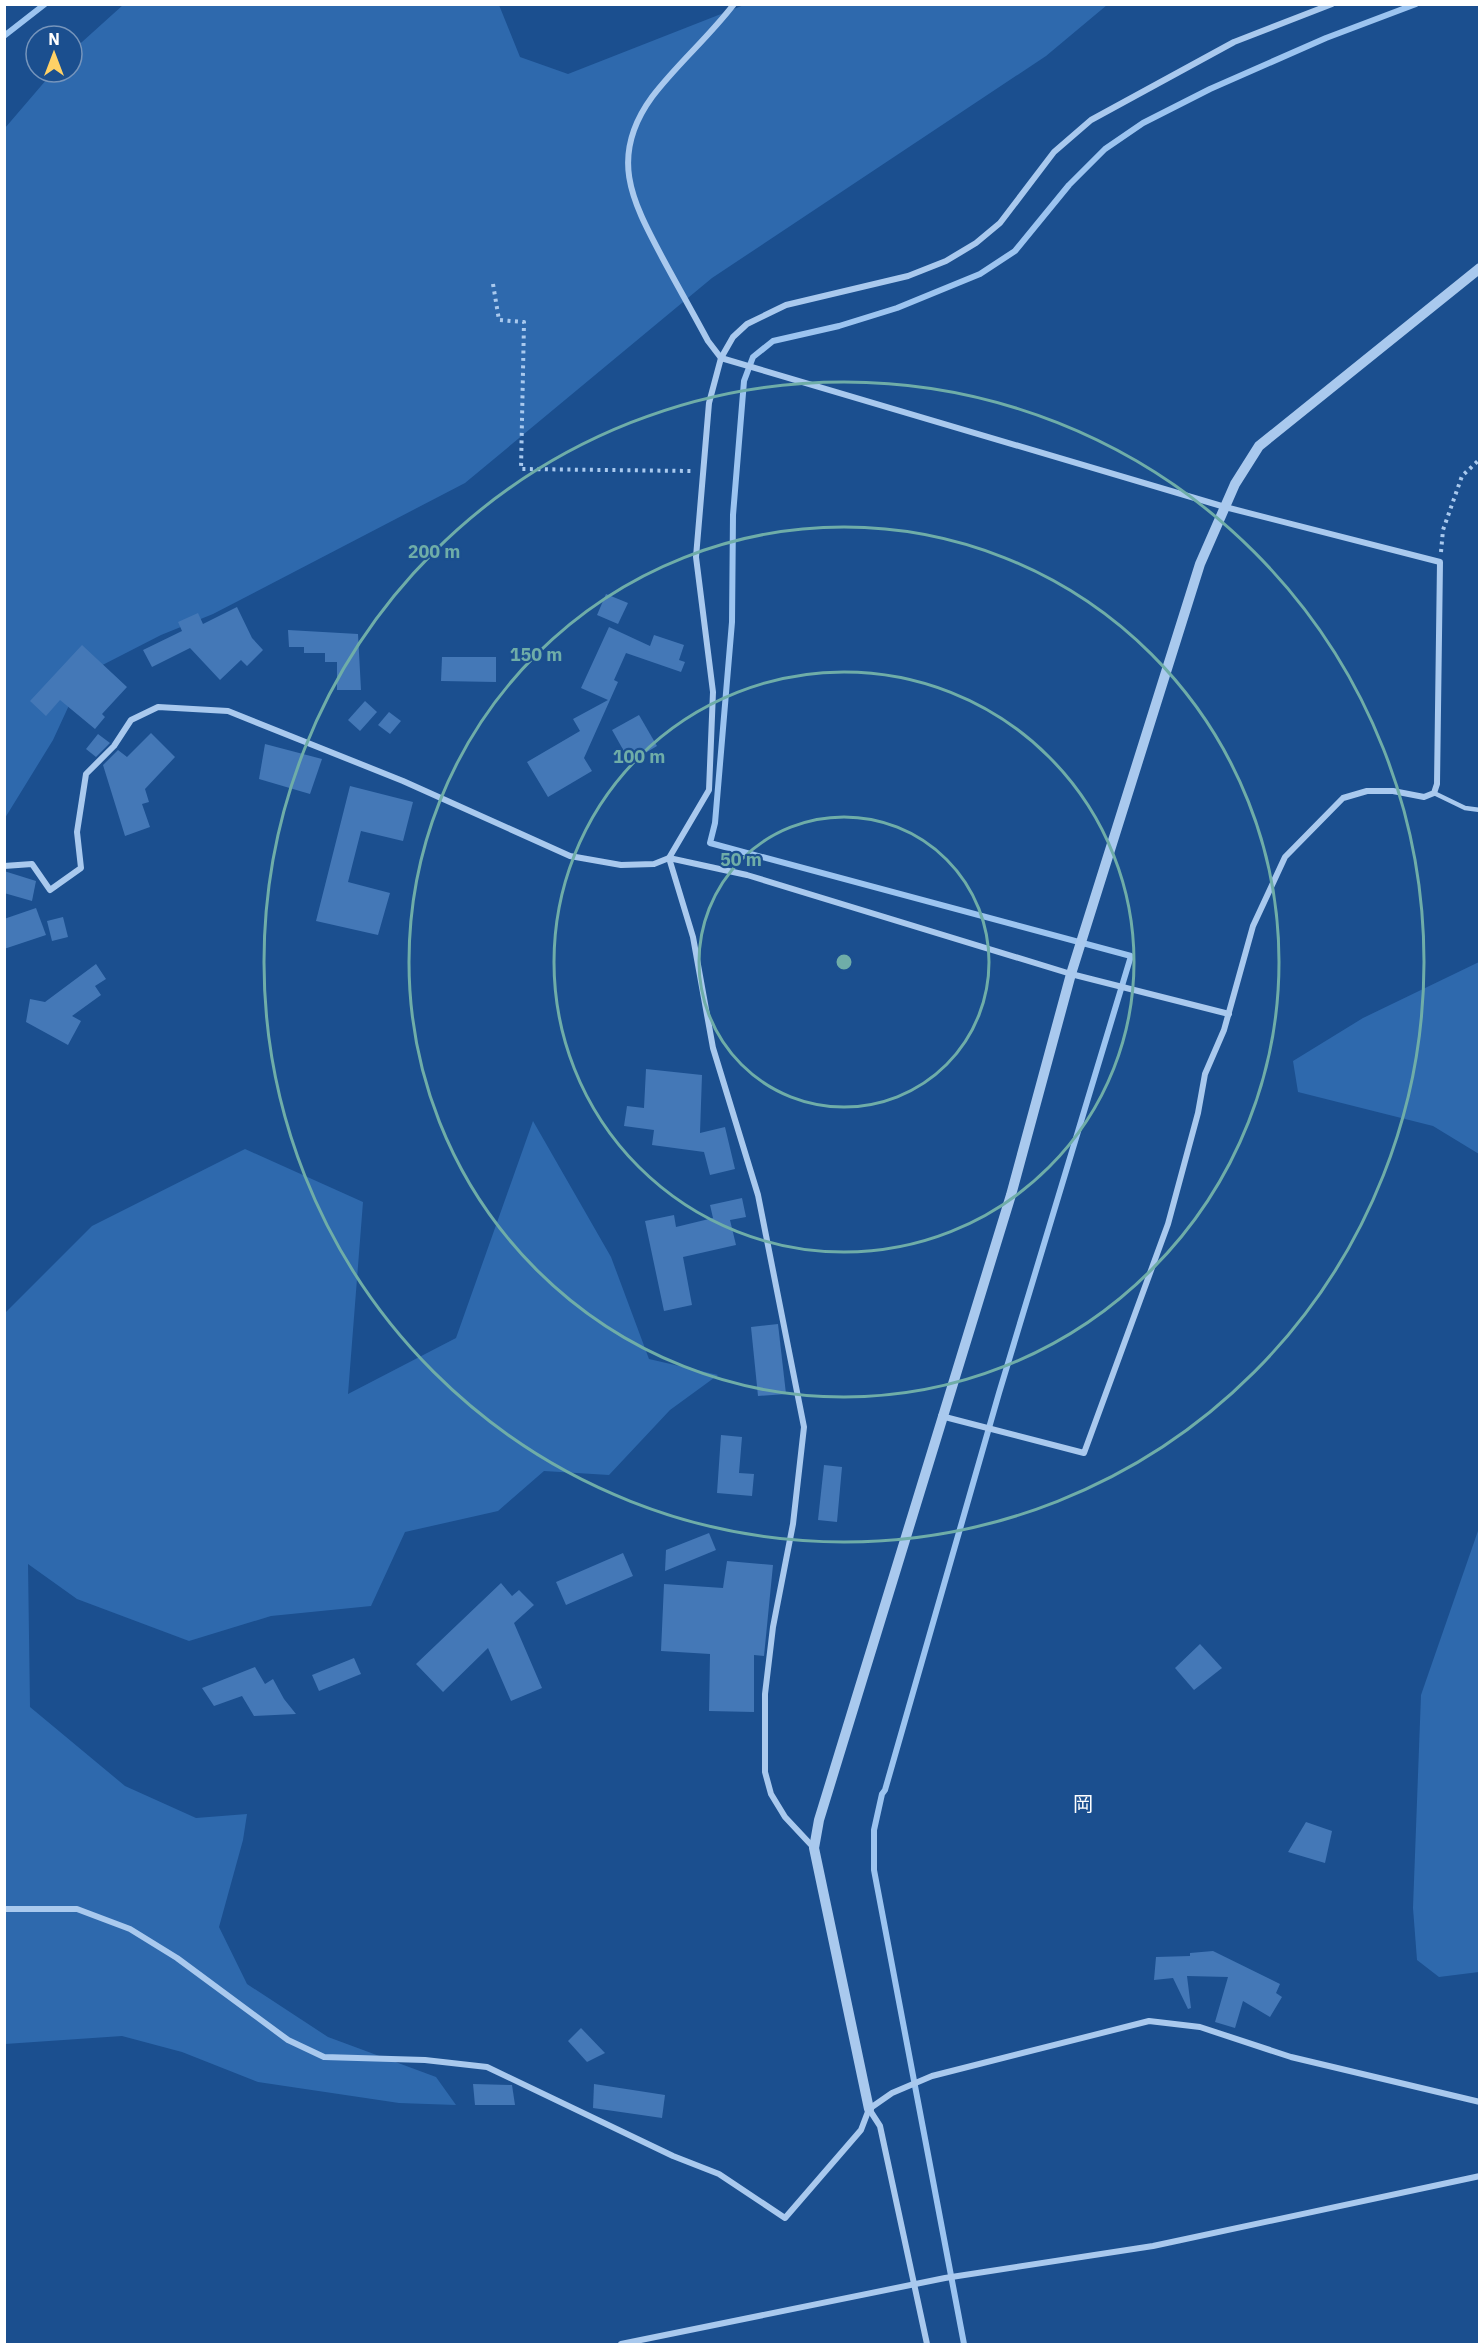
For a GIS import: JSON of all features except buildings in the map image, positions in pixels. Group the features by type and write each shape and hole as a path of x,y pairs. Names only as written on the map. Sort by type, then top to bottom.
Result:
{"street":[{"path":"734,4 652,97 634,127 627,161 628,183 643,221 708,341 720,358 1225,507 1440,562 1437,784 1434,793 1424,797 1393,791 1367,791 1343,798 1285,857 1253,926 1229,1014 1205,1074 1198,1113 1168,1224 1084,1453 941,1416"},
{"path":"814,1848 785,1817 771,1794 765,1772 765,1694 773,1627 793,1524 804,1427 758,1195 713,1048 693,937 669,858 709,790 713,692 696,557 709,403 720,358 734,337 747,324 765,313 814,297 908,276 946,261 976,243 1000,223 1054,152 1091,120 1234,42 1332,4"},
{"path":"927,2344 880,2126 869,2109 814,1848 819,1820 941,1416 1011,1195 1071,974 1200,564 1235,484 1259,446 1479,268"},
{"path":"4,866 32,864 50,890 81,868 77,832 86,774 114,746 131,720 158,707 228,711 403,781 570,856 621,865 654,864 669,858 747,875 1071,974 1229,1014"},
{"path":"4,1910 77,1910 130,1929 177,1958 288,2040 324,2056 425,2060 487,2067 673,2156 719,2174 785,2218 861,2130 869,2109 892,2093 932,2076 1149,2020 1200,2027 1291,2057 1479,2102"},
{"path":"621,2344 915,2284 1154,2246 1479,2176"}],"lane":[{"path":"1434,793 1466,808 1479,810"}],"path":[{"path":"493,284 500,320 524,322 521,469 703,471"},
{"path":"1440,562 1443,530 1462,476 1479,459"}],"shaded area":[{"path":"123,5 499,5 520,57 568,74 744,5 1107,5 1046,56 712,278 465,483 213,614 161,635 83,675 53,740 5,818 5,128 43,84 84,84 84,40"},
{"path":"1479,962 1479,1154 1433,1126 1298,1092 1293,1061 1363,1018"},
{"path":"533,1121 611,1257 649,1359 718,1375 670,1410 609,1475 544,1471 498,1511 405,1532 371,1606 271,1616 189,1641 77,1599 28,1564 30,1707 125,1786 196,1818 247,1814 243,1840 219,1927 247,1984 328,2037 436,2077 456,2105 399,2103 258,2082 182,2052 122,2036 5,2044 5,1313 92,1226 245,1149 363,1202 348,1394 456,1338"},
{"path":"1479,1528 1479,1972 1439,1977 1417,1960 1413,1908 1421,1695"}],"waterway":[{"path":"4,36 45,4"},
{"path":"964,2344 874,1870 874,1830 882,1794 999,1393 1131,956 710,843 715,823 732,622 733,515 744,381 753,357 773,341 839,326 897,308 980,274 1015,251 1069,185 1105,149 1143,123 1210,89 1326,38 1416,4"}],"district":[{"name":"岡","path":"1083,1804"}]}
